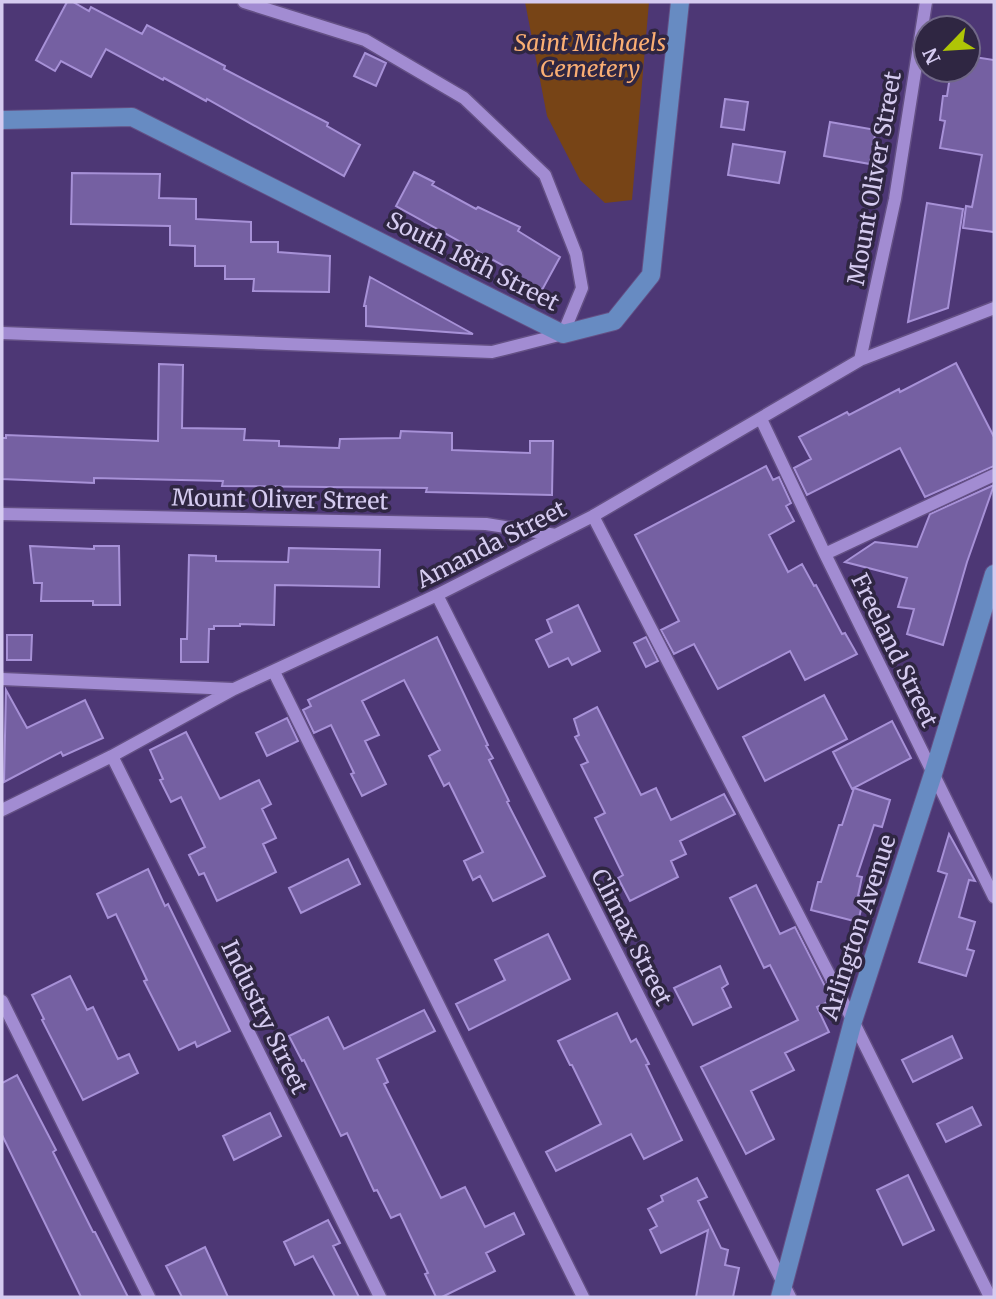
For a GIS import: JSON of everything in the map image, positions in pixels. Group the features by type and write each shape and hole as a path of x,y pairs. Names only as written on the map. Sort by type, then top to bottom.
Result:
{"main road":[{"name":"South 18th Street","path":"3,122 132,117 563,334 614,321 651,275 680,2"},
{"name":"Arlington Avenue","path":"781,1289 853,1021 994,574"}],"street":[{"path":"2,333 492,352 563,334 582,288 576,254 545,175 464,98 365,40 244,2"},
{"name":"Mount Oliver Street","path":"860,360 895,199 926,2"},
{"name":"Amanda Street","path":"2,810 111,756 234,689 437,595 593,516 860,360 994,308"},
{"name":"Freeland Street","path":"761,419 994,897"},
{"path":"825,554 994,475"},
{"name":"Mount Oliver Street","path":"2,514 486,524 556,535"},
{"path":"593,516 853,1021 990,1296"},
{"name":"Climax Street","path":"437,595 781,1289 790,1297"},
{"path":"274,672 583,1297"},
{"path":"2,680 234,689"},
{"name":"Industry Street","path":"111,756 380,1297"},
{"path":"2,1001 149,1297"}],"green space":[{"name":"Saint Michaels Cemetery","path":"525,2 649,2 632,200 605,203 580,180 547,116"}],"building":[{"path":"67,2 73,2 89,11 91,7 142,34 147,25 328,123 327,126 360,145 344,176 207,99 206,101 164,78 163,80 106,49 91,77 61,61 55,71 36,60"},
{"path":"365,53 386,63 376,86 354,76"},
{"path":"982,58 994,60 994,232 963,228 966,206 972,207 982,155 940,148 945,121 940,120 943,96 947,96 949,84 982,84"},
{"path":"725,99 748,102 744,130 721,127"},
{"path":"830,122 876,130 870,164 824,156"},
{"path":"733,144 785,152 779,183 728,175"},
{"path":"414,172 476,209 478,207 520,227 518,231 560,257 542,290 396,206"},
{"path":"72,173 160,174 159,198 196,199 196,219 251,222 251,242 278,242 278,252 330,256 329,292 253,291 254,279 225,279 225,266 195,266 195,246 170,245 170,226 71,224"},
{"path":"927,203 963,209 948,308 908,322"},
{"path":"370,277 473,334 366,326 364,306"},
{"path":"956,363 994,437 994,466 925,497 900,448 807,495 794,468 811,459 799,437 847,412 849,415 899,389 900,392"},
{"path":"159,364 183,365 182,428 245,429 244,440 279,441 279,446 339,448 340,439 400,438 401,431 452,433 452,450 530,453 530,441 553,441 552,495 426,492 427,488 222,486 223,481 94,478 94,483 2,479 2,438 6,438 6,435 158,441"},
{"path":"766,466 773,480 779,477 791,503 786,506 794,521 769,535 788,572 802,564 842,634 845,633 857,654 805,680 790,651 718,689 694,644 674,654 661,630 679,621 635,535"},
{"path":"994,485 967,562 943,645 907,634 914,609 898,607 907,578 845,562 875,542 917,547 930,514"},
{"path":"30,546 94,549 94,546 119,546 120,605 93,605 93,601 41,601 42,583 34,583"},
{"path":"289,548 380,550 379,587 275,585 274,625 214,626 214,629 209,629 208,662 181,662 181,639 187,639 189,555 216,556 216,561 288,562"},
{"path":"578,605 600,651 572,665 568,658 549,667 536,640 552,632 547,620"},
{"path":"7,635 32,635 31,660 7,660"},
{"path":"437,637 488,745 486,746 493,758 489,760 509,801 507,802 545,876 493,901 480,876 473,880 464,861 483,852 449,783 444,786 429,756 440,750 404,680 362,701 379,735 365,741 386,784 362,796 331,725 314,733 303,710 311,706 308,700"},
{"path":"646,637 658,661 646,667 634,643"},
{"path":"6,690 27,728 85,700 103,738 63,756 61,752 4,782"},
{"path":"824,695 847,739 765,781 743,737"},
{"path":"597,707 641,795 656,788 671,820 724,794 735,814 680,841 686,854 671,861 678,877 630,901 618,878 623,875 595,818 605,813 581,765 588,762 575,737 579,735 574,719"},
{"path":"287,718 298,741 267,756 256,733"},
{"path":"892,721 911,758 852,789 833,752"},
{"path":"186,732 220,799 259,780 271,804 262,809 276,838 263,844 276,872 217,901 204,873 199,875 189,855 205,847 181,797 171,802 150,750"},
{"path":"854,788 890,800 882,827 874,825 857,876 862,877 858,896 864,897 858,922 811,910 818,882 821,882"},
{"path":"949,834 975,881 969,880 959,917 975,922 967,949 974,951 966,976 919,962 947,874 938,871"},
{"path":"348,859 360,884 301,913 289,888"},
{"path":"148,869 230,1031 197,1047 195,1042 179,1050 144,981 147,980 116,914 108,918 97,894"},
{"path":"756,885 780,934 795,927 832,1000 817,1007 829,1032 785,1053 794,1070 751,1091 774,1139 746,1154 701,1067 798,1020 770,965 764,968 730,898"},
{"path":"548,934 570,979 469,1030 456,1004 505,980 495,960"},
{"path":"720,966 728,984 722,988 731,1007 693,1025 674,988"},
{"path":"70,976 87,1010 93,1007 118,1059 129,1054 138,1073 83,1100 32,995"},
{"path":"424,1010 435,1031 377,1059 388,1082 384,1084 441,1198 465,1187 485,1227 514,1213 524,1234 486,1253 495,1271 442,1297 436,1297 425,1274 428,1273 400,1214 391,1218 377,1190 374,1191 347,1133 341,1136 304,1060 302,1061 289,1036 328,1017 344,1049"},
{"path":"617,1013 631,1042 636,1039 649,1064 646,1065 682,1140 644,1159 631,1134 556,1171 546,1152 601,1124 558,1041"},
{"path":"952,1036 962,1058 913,1082 902,1060"},
{"path":"17,1075 56,1150 53,1152 93,1232 128,1297 81,1297 2,1135 2,1083"},
{"path":"972,1107 981,1125 946,1142 937,1124"},
{"path":"270,1113 281,1136 234,1160 223,1136"},
{"path":"908,1175 934,1230 903,1245 877,1190"},
{"path":"697,1178 707,1197 698,1201 721,1248 728,1250 725,1265 739,1268 733,1297 696,1297 708,1230 661,1253 650,1230 657,1226 648,1209 663,1201 661,1196"},
{"path":"328,1220 340,1243 333,1246 359,1297 335,1297 313,1256 295,1265 284,1242"},
{"path":"205,1247 228,1297 182,1297 166,1266"}]}
